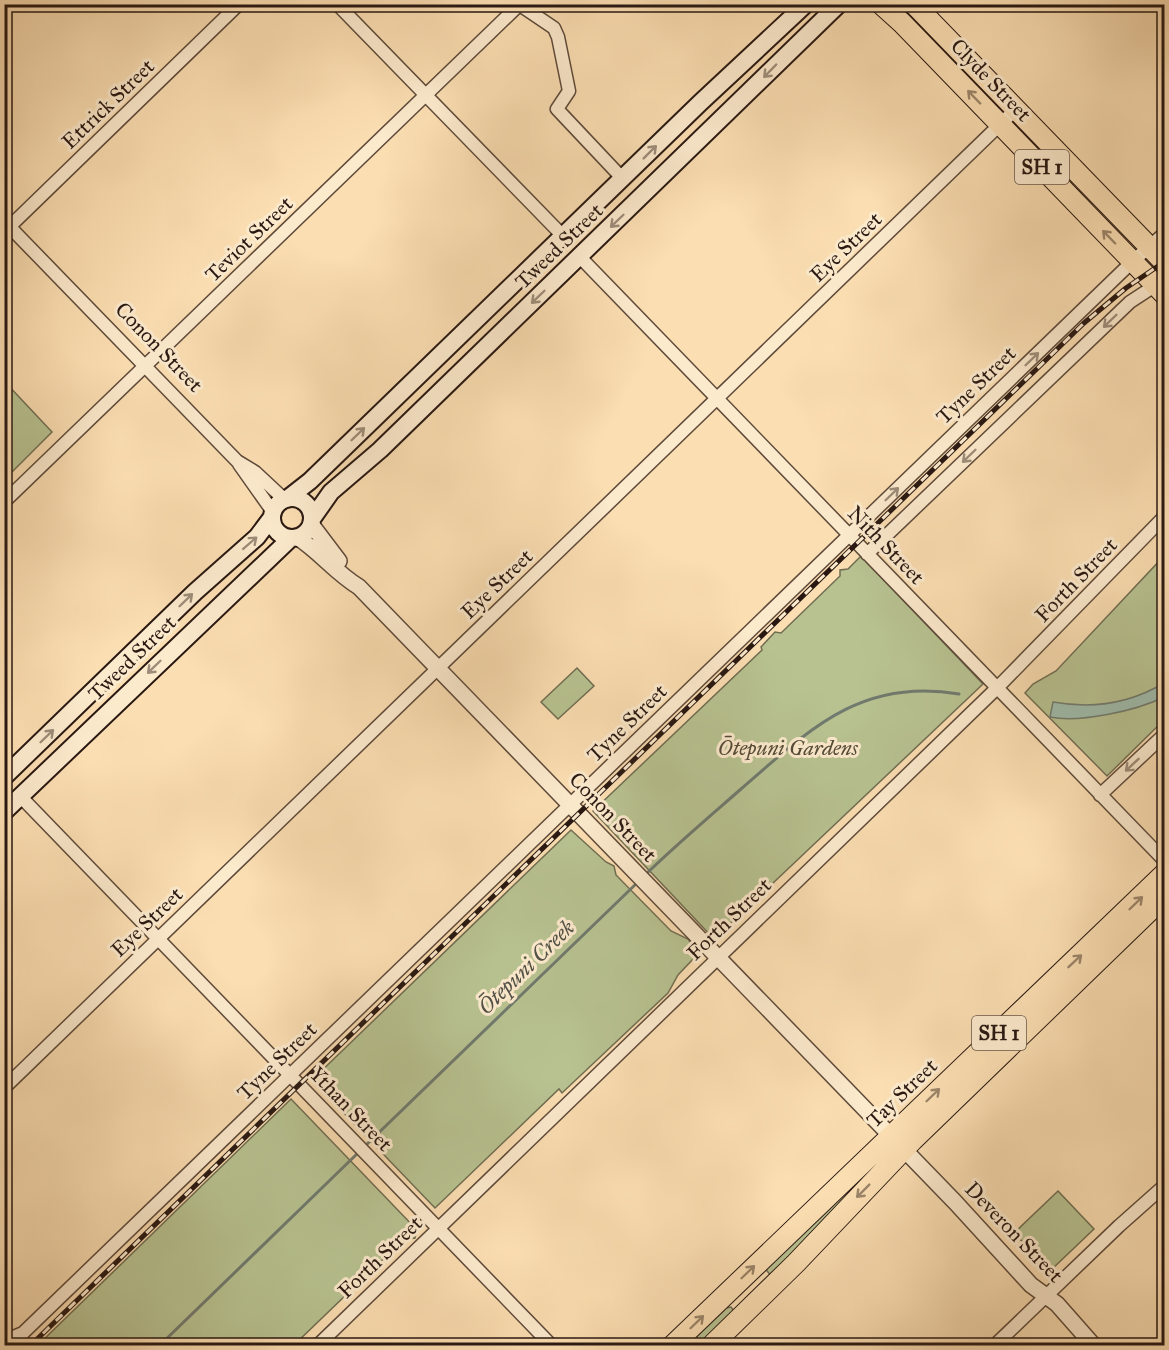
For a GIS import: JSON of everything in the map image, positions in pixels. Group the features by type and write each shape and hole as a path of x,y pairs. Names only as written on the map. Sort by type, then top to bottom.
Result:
{"highway":[{"name":"Clyde Street","path":"880,4 896,16 1160,290"},
{"name":"Clyde Street","path":"914,4 1016,109 1157,240 1164,262"},
{"name":"Tay Street","path":"711,1345 738,1319 897,1143 1164,874"},
{"name":"Tay Street","path":"672,1346 1164,897"},
{"path":"717,1303 736,1305 740,1313 738,1319"}],"main road":[{"name":"Tweed Street","path":"4,777 195,592 256,537 280,507 310,481 701,102 806,4"},
{"name":"Tweed Street","path":"311,521 331,492 358,471 839,4"},
{"path":"701,102 719,122"},
{"path":"563,236 572,242 596,241"},
{"path":"547,252 567,252 580,257"},
{"path":"423,372 441,391"},
{"path":"280,507 304,503 311,521 306,532 294,538"},
{"name":"Conon Street","path":"280,507 278,532 294,538"},
{"name":"Tweed Street","path":"4,812 294,538"},
{"path":"4,777 15,782 37,781"},
{"path":"4,793 21,797"}],"street":[{"name":"Ettrick Street","path":"6,226 239,4"},
{"path":"337,4 563,236"},
{"path":"520,5 554,28 558,37 569,91 557,109 623,179"},
{"name":"Teviot Street","path":"4,502 520,5"},
{"name":"Eye Street","path":"4,1088 1016,109"},
{"name":"Conon Street","path":"6,226 280,507"},
{"name":"Tyne Street","path":"8,1337 23,1333 1132,261 1157,240"},
{"name":"Nith Street","path":"580,257 1164,860"},
{"path":"867,554 1130,302 1160,290"},
{"name":"Forth Street","path":"317,1346 997,688 1164,517"},
{"path":"311,521 359,587"},
{"name":"Conon Street","path":"294,538 319,553 341,576 359,587 897,1143"},
{"path":"1100,795 1164,735"},
{"name":"Ythan Street","path":"21,797 552,1346"},
{"name":"Deveron Street","path":"897,1143 1033,1288 1057,1304 1094,1346"},
{"path":"994,1346 1164,1186"}],"green space":[{"path":"5,382 52,432 5,479"},
{"name":"Ōtepuni Gardens","path":"861,556 983,684 714,939 593,811 762,650 761,647 775,632 781,633 840,576 840,570 848,569"},
{"path":"1164,556 1164,720 1107,776 1025,693 1033,684 1056,671"},
{"path":"577,668 594,686 558,719 541,702"},
{"path":"571,830 606,862 614,866 616,875 671,931 688,939 694,947 690,950 694,958 678,975 668,993 562,1093 559,1089 435,1208 312,1080"},
{"path":"291,1099 417,1230 415,1238 403,1240 294,1345 38,1345"},
{"path":"881,1161 772,1277 763,1266"},
{"path":"1058,1191 1094,1229 1050,1271 1014,1233"},
{"path":"731,1307 734,1311 714,1334 702,1342 687,1346 726,1308"}],"shaded area":[{"path":"1164,683 1164,697 1138,707 1091,717 1050,717 1053,702 1082,705 1110,703 1137,696"}],"waterway":[{"name":"Ōtepuni Creek","path":"645,875 790,747 839,713 865,701 893,693 924,691 959,694"},
{"name":"Ōtepuni Creek","path":"365,1146 638,882"},
{"name":"Ōtepuni Creek","path":"159,1346 360,1151"}],"railway":[{"path":"30,1346 1084,323 1126,288 1164,262"}]}
